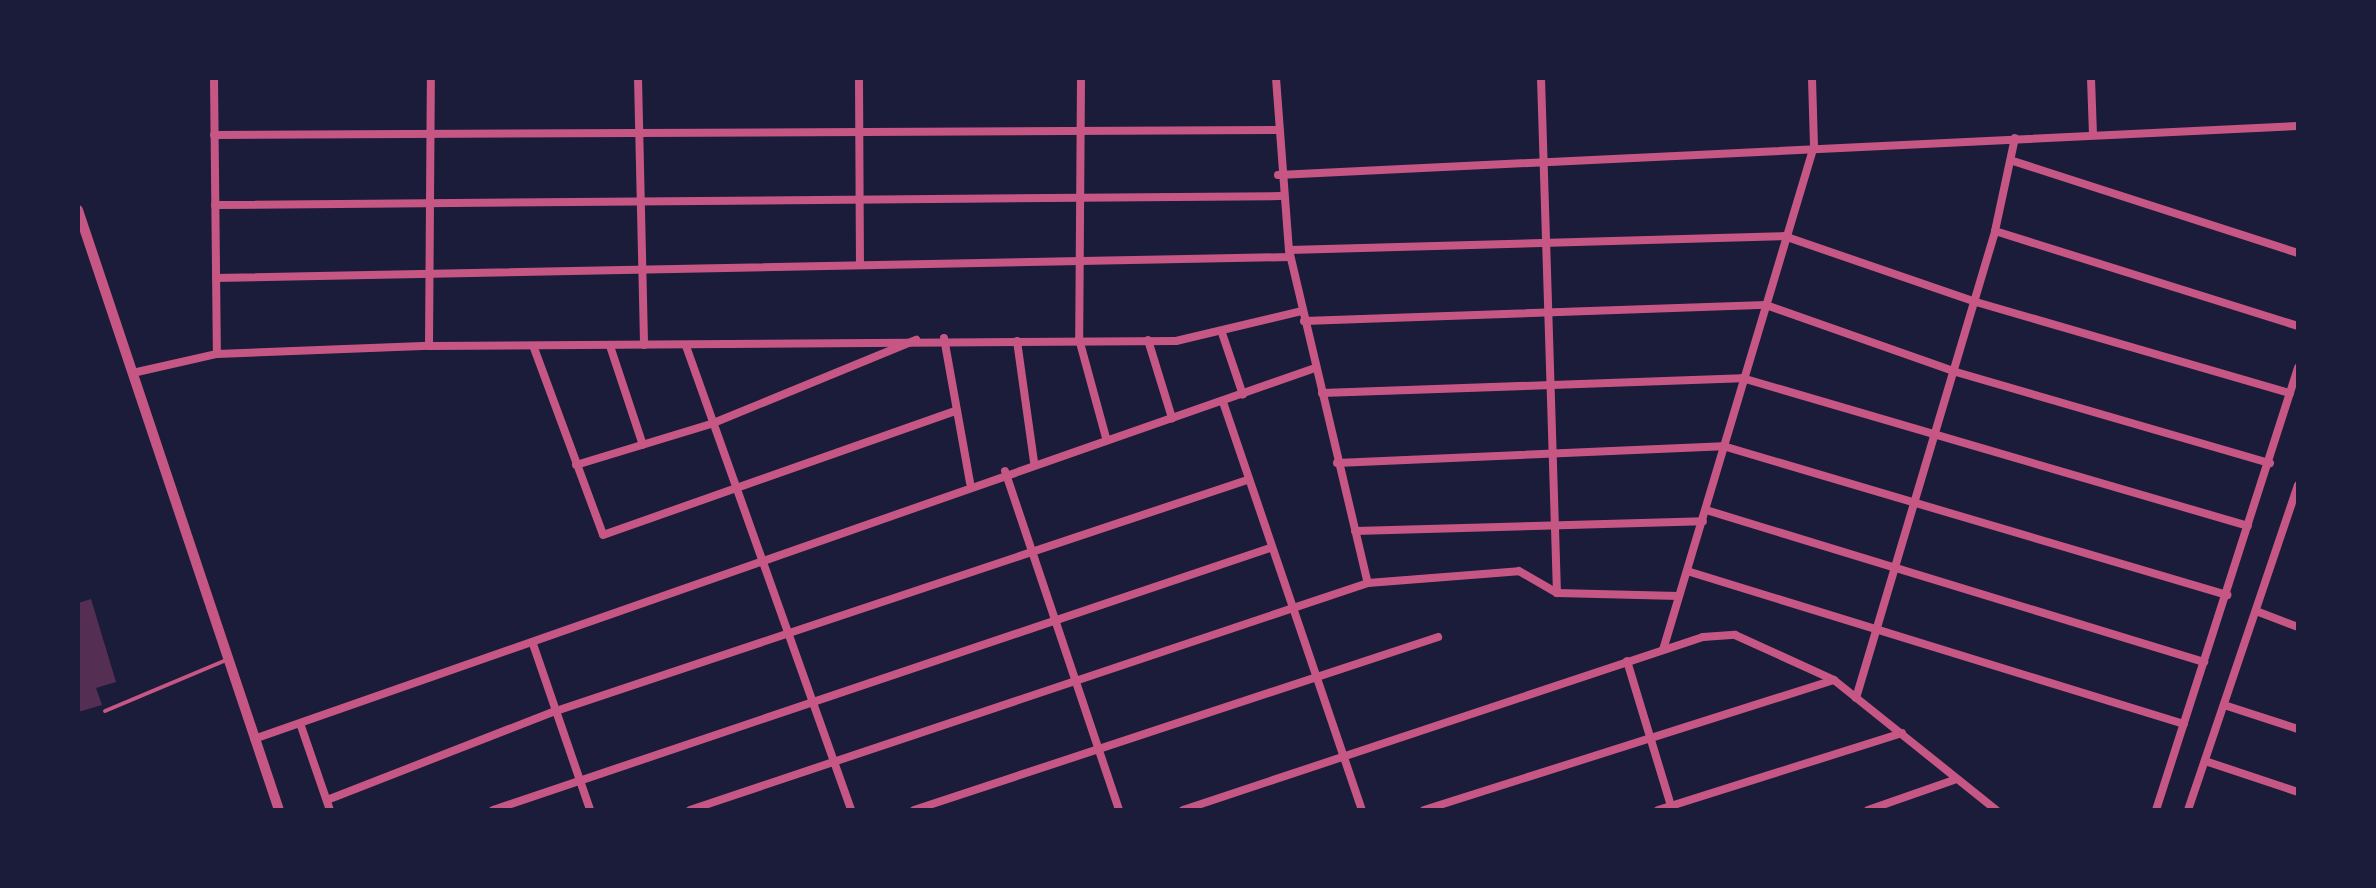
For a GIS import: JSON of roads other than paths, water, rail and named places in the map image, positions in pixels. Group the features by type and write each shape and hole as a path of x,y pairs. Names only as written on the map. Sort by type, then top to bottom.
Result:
{"street":[{"path":"214,78 217,354"},
{"path":"429,346 431,78"},
{"path":"638,78 638,204 644,345"},
{"path":"859,78 863,202 860,263"},
{"path":"1081,78 1079,339 1106,438"},
{"path":"1276,78 1278,175 1289,253 1368,583"},
{"path":"1541,78 1543,246 1557,593"},
{"path":"1663,650 1784,236 1814,146 1812,78"},
{"path":"2091,78 2093,134"},
{"path":"1278,175 1543,158 2298,126"},
{"path":"214,135 1081,127 1278,130"},
{"path":"1856,698 1872,632 1939,435 2013,161 2015,138"},
{"path":"2013,161 2298,253"},
{"path":"215,205 638,204 1280,196"},
{"path":"78,210 137,372 224,661 279,810"},
{"path":"1995,231 2298,326"},
{"path":"216,278 430,276 1080,255 1289,253 1784,236 1976,302 2290,393"},
{"path":"137,372 217,354 429,346 686,346 944,338 1148,340 1222,333 1303,316 1548,314 1766,305 1956,372 2270,463"},
{"path":"1222,333 1243,395"},
{"path":"944,338 970,483"},
{"path":"576,465 711,424 920,339"},
{"path":"1148,340 1172,418"},
{"path":"1017,341 1034,462"},
{"path":"610,346 643,445"},
{"path":"686,346 711,424 766,560 851,810"},
{"path":"534,348 603,535 955,411"},
{"path":"2156,810 2270,463 2298,367"},
{"path":"254,739 301,726 533,644 970,483 1223,402 1315,368"},
{"path":"1322,393 1550,381 1742,378 2248,526"},
{"path":"1223,402 1270,548 1362,810"},
{"path":"1337,463 1553,451 1723,446 2227,595"},
{"path":"1005,471 1070,678 1119,810"},
{"path":"301,726 329,805 553,712 1247,480"},
{"path":"2188,810 2298,485"},
{"path":"1706,510 2204,662"},
{"path":"2287,520 2298,524"},
{"path":"1355,531 1703,521"},
{"path":"493,810 578,777 814,696 1053,623 1270,548"},
{"path":"690,810 1070,678 1293,611 1368,583 1519,571 1557,593 1679,596"},
{"path":"1687,571 1872,632 2184,724"},
{"path":"2256,611 2298,627"},
{"path":"1183,810 1342,753 1627,661 1735,635 1834,680 1902,733 1954,780 1996,810"},
{"path":"914,810 1438,637"},
{"path":"533,644 553,712 590,810"},
{"path":"1627,661 1671,808"},
{"path":"1424,810 1834,680"},
{"path":"2224,705 2298,729"},
{"path":"1658,810 1902,733"},
{"path":"2205,761 2298,792"},
{"path":"1868,810 1954,780"}],"lane":[{"path":"105,711 224,661"}]}
